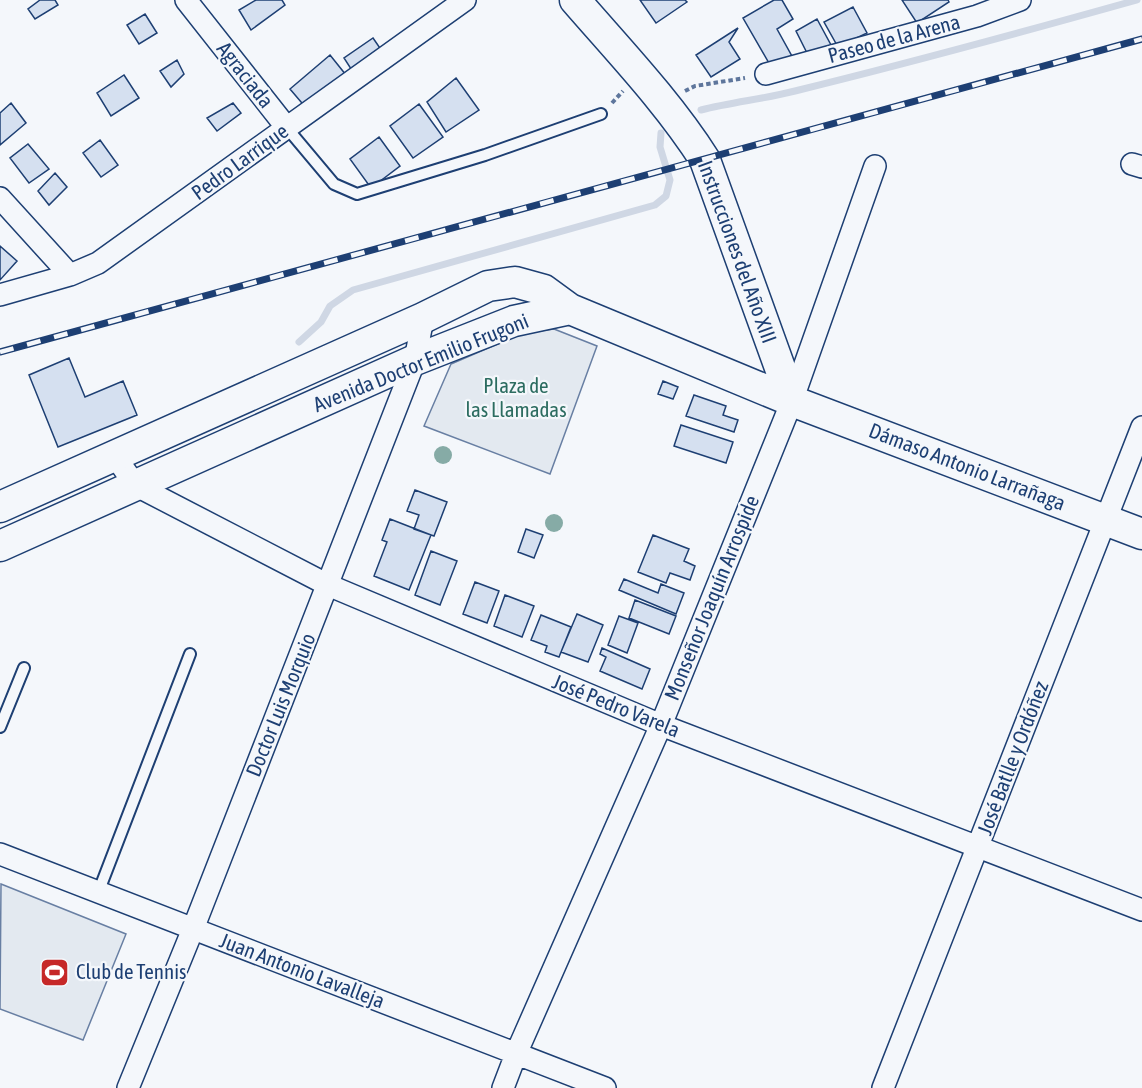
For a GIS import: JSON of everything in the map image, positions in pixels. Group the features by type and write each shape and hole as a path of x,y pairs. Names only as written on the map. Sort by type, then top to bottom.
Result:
{"street":[{"name":"Agraciada","path":"186,0 287,128"},
{"name":"Pedro Larrique","path":"0,295 70,275 98,263 465,0"},
{"name":"Instrucciones del Año XIII","path":"575,0 665,104 705,160 792,401"},
{"name":"Paseo de la Arena","path":"766,74 977,16 1012,1"},
{"name":"Monseñor Joaquín Arrospide","path":"503,1088 661,725 792,401 875,166"},
{"path":"0,198 70,275"},
{"name":"Avenida Doctor Emilio Frugoni","path":"0,507 423,318 488,286 515,282 544,290 570,309"},
{"name":"Dámaso Antonio Larrañaga","path":"570,309 792,401 1142,534"},
{"name":"Avenida Doctor Emilio Frugoni","path":"0,546 415,360 513,321 570,309"},
{"name":"Doctor Luis Morquio","path":"128,1088 193,929 415,360 423,318"},
{"name":"José Batlle y Ordóñez","path":"884,1088 1142,427"},
{"name":"José Pedro Varela","path":"115,456 135,485 328,585 661,725 1142,910"},
{"name":"Juan Antonio Lavalleja","path":"0,854 605,1088"}],"lane":[{"name":"Agraciada","path":"287,128 334,184 357,194 485,155 601,114"},
{"path":"98,893 190,654"},
{"path":"0,727 24,668"}],"path":[{"path":"695,86 766,74"}],"green space":[{"name":"Plaza de las Llamadas","path":"554,329 597,346 550,474 424,426 451,364 523,333"},
{"name":"Club de Tennis","path":"1,884 126,934 83,1040 0,1009"}],"building":[{"path":"40,0 55,0 58,5 35,19 28,9"},
{"path":"256,0 282,0 285,5 251,30 239,10"},
{"path":"640,0 685,0 687,2 656,23"},
{"path":"774,0 782,0 793,19 777,29 793,58 773,70 743,18"},
{"path":"902,0 948,0 949,2 917,23"},
{"path":"853,7 867,33 838,47 824,22"},
{"path":"145,14 157,33 139,44 127,25"},
{"path":"817,19 831,45 809,57 796,31"},
{"path":"738,28 729,42 740,59 711,77 696,55"},
{"path":"373,38 382,51 353,72 344,58"},
{"path":"330,55 346,75 307,109 290,89"},
{"path":"177,60 184,74 171,87 160,71"},
{"path":"124,75 139,98 111,116 97,93"},
{"path":"456,78 479,110 446,132 427,102"},
{"path":"11,103 26,123 0,145 0,113"},
{"path":"233,103 241,113 217,131 207,118"},
{"path":"419,104 443,137 413,158 390,126"},
{"path":"379,137 400,166 371,188 350,159"},
{"path":"100,140 118,165 101,177 83,153"},
{"path":"28,144 49,169 29,183 10,158"},
{"path":"55,173 67,187 49,205 38,191"},
{"path":"0,246 17,261 0,280"},
{"path":"69,358 85,397 123,381 137,415 58,447 29,375"},
{"path":"663,381 678,387 673,399 658,394"},
{"path":"694,395 726,406 723,415 738,420 734,432 686,416"},
{"path":"681,425 733,442 726,463 674,446"},
{"path":"415,490 447,502 434,536 414,529 419,515 407,511"},
{"path":"390,519 431,535 409,590 374,576 387,542 382,540"},
{"path":"526,529 543,535 534,558 518,552"},
{"path":"653,535 689,549 684,561 695,566 690,580 670,573 666,583 638,572"},
{"path":"431,551 457,561 440,605 415,595"},
{"path":"624,579 658,593 661,584 684,593 676,614 619,590"},
{"path":"475,582 499,591 487,623 463,614"},
{"path":"505,595 534,606 522,637 494,626"},
{"path":"635,600 676,616 669,634 629,618"},
{"path":"577,614 603,625 588,662 561,652"},
{"path":"541,615 571,627 559,657 545,652 547,646 531,640"},
{"path":"619,616 638,623 627,653 608,645"},
{"path":"602,648 650,669 642,689 600,671 606,657 600,654"}],"waterway":[{"path":"701,110 783,94 1137,0"},
{"path":"299,342 321,322 330,306 353,290 655,205 666,196 670,180 660,147 661,133"}],"railway":[{"path":"0,352 1142,39"}],"place":[{"name":"Club de Tennis","path":"55,972"}]}
